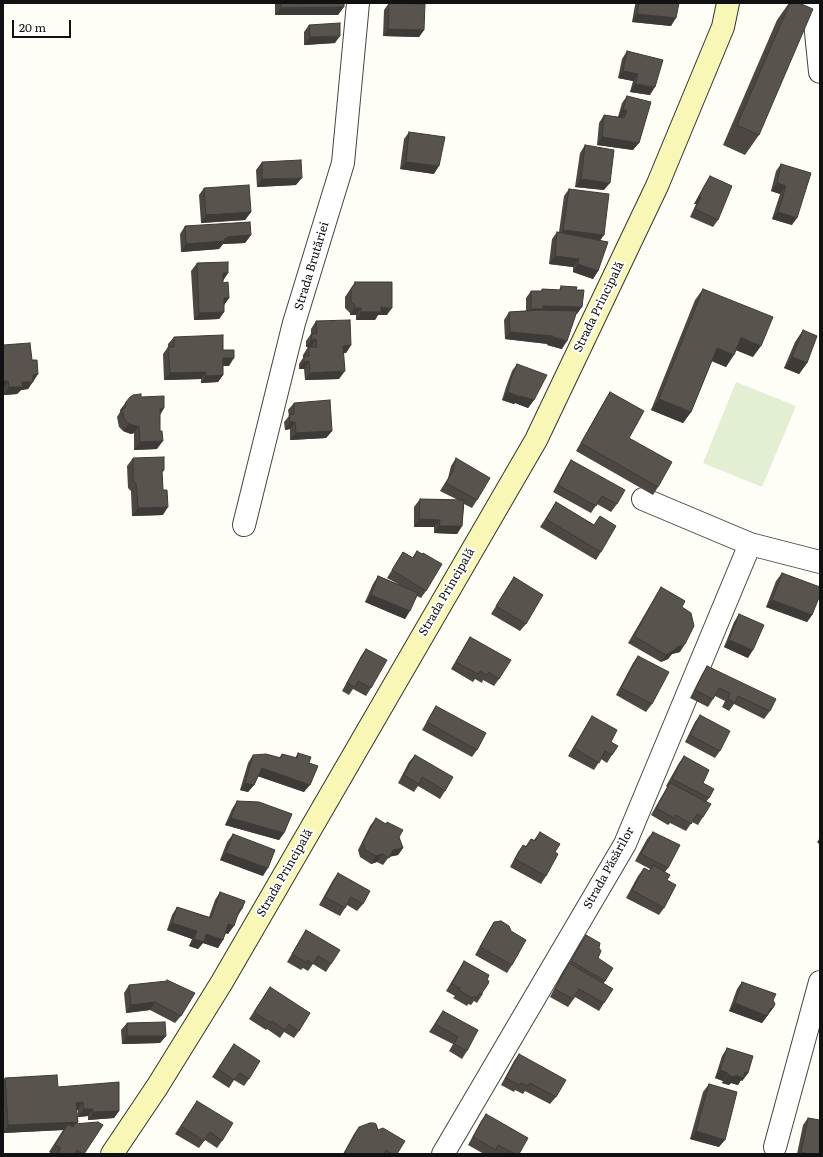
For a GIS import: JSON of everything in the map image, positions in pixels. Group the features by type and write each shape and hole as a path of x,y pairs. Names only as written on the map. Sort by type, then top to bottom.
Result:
{"main road":[{"name":"Strada Principală","path":"112,1154 157,1087 222,982 536,440 657,186 723,27 728,3"}],"street":[{"name":"Strada Brutăriei","path":"244,525 294,324 343,163 358,3"},
{"path":"813,3 820,72"},
{"path":"643,499 750,544 820,562"},
{"name":"Strada Păsărilor","path":"443,1154 624,844 750,544"},
{"path":"775,1147 820,982"}],"green space":[{"path":"736,382 796,406 762,487 703,463"}],"building":[{"path":"281,3 344,3 344,7 281,8"},
{"path":"389,3 425,4 424,30 388,29"},
{"path":"639,3 679,3 676,18 637,14"},
{"path":"790,3 799,3 813,9 759,135 737,125"},
{"path":"340,23 340,36 310,37 309,25"},
{"path":"627,51 663,60 655,87 635,84 638,74 623,71"},
{"path":"627,96 651,102 639,143 602,137 604,115 624,118 627,111 623,109"},
{"path":"409,132 445,137 439,166 406,162"},
{"path":"585,145 614,150 610,183 581,179"},
{"path":"301,160 302,178 262,179 262,162"},
{"path":"781,164 811,173 797,218 778,212 786,186 777,183"},
{"path":"710,176 732,186 718,220 695,209 701,197 699,196"},
{"path":"249,185 251,212 206,215 204,188"},
{"path":"569,189 609,194 604,235 563,230"},
{"path":"250,222 251,235 227,237 224,239 225,241 186,244 185,226"},
{"path":"557,232 608,242 598,271 578,264 579,259 555,256"},
{"path":"228,262 228,273 223,273 223,283 228,282 229,298 224,298 224,312 199,313 197,263"},
{"path":"355,282 392,282 392,308 381,307 381,312 361,312 361,308 355,308 355,305 351,301 351,289"},
{"path":"561,286 577,287 576,290 584,290 582,307 543,306 543,309 531,309 531,291 542,291 542,289 561,290"},
{"path":"703,289 773,317 761,346 741,337 734,355 717,348 691,412 659,399"},
{"path":"540,310 577,311 567,341 553,336 510,332 509,312"},
{"path":"350,320 351,345 343,346 345,371 310,373 309,361 304,362 304,356 309,356 308,347 317,347 316,339 312,340 311,334 317,334 316,321"},
{"path":"803,330 817,336 807,363 792,357"},
{"path":"223,335 223,350 234,350 234,358 223,358 223,375 206,376 206,372 170,373 168,347 174,347 174,337"},
{"path":"30,343 32,360 37,360 38,374 33,375 33,382 22,382 23,387 9,387 8,381 3,381 3,345"},
{"path":"517,364 547,375 534,400 520,397 508,392"},
{"path":"610,392 644,411 629,438 672,462 658,487 581,443"},
{"path":"141,394 141,397 164,396 164,408 160,409 160,431 162,431 163,441 140,442 139,426 129,424 124,419 122,409 125,408 126,402 133,395"},
{"path":"330,400 332,431 296,433 295,422 290,422 289,415 294,414 294,403"},
{"path":"164,457 164,470 162,470 163,490 167,490 168,507 138,508 136,483 133,480 133,458"},
{"path":"456,458 490,478 477,500 446,483 453,471"},
{"path":"571,460 625,490 617,504 602,496 596,506 558,485"},
{"path":"420,499 464,500 462,526 439,526 440,520 419,519"},
{"path":"556,502 594,525 600,516 616,526 601,552 546,519"},
{"path":"417,551 442,564 426,591 392,570 403,552 413,558"},
{"path":"782,573 820,587 820,595 812,615 772,600"},
{"path":"378,576 418,593 410,611 371,595"},
{"path":"514,577 543,595 526,624 496,606"},
{"path":"661,587 685,601 682,607 691,613 694,626 685,644 677,647 666,655 634,636"},
{"path":"739,614 764,625 753,650 729,640"},
{"path":"470,637 511,660 499,679 489,672 487,675 480,671 478,674 456,662"},
{"path":"366,649 387,660 371,688 358,681 355,687 347,683"},
{"path":"638,656 669,672 652,704 621,688"},
{"path":"707,666 776,699 770,711 738,696 735,703 728,699 730,693 719,688 713,699 695,690"},
{"path":"436,706 486,733 477,750 427,722"},
{"path":"700,715 730,731 720,751 690,735"},
{"path":"592,716 617,730 611,742 618,746 612,755 605,751 599,763 574,748"},
{"path":"298,753 311,757 309,763 318,766 310,785 262,768 254,785 245,783 253,755 266,754 281,758 282,754 297,758"},
{"path":"415,755 453,777 445,791 422,777 419,784 404,775"},
{"path":"684,756 709,770 703,783 714,789 709,798 672,779"},
{"path":"670,783 711,804 703,817 697,814 691,824 676,815 674,818 656,808"},
{"path":"237,801 259,802 292,814 284,833 231,818"},
{"path":"376,818 386,824 387,822 403,830 399,837 403,848 393,850 389,858 382,854 376,856 365,850 363,842"},
{"path":"540,832 560,844 555,852 558,854 546,876 515,859 523,845 526,847 531,839 535,841"},
{"path":"653,832 680,845 668,868 641,854"},
{"path":"233,834 275,850 268,868 226,853"},
{"path":"653,865 670,875 667,880 676,885 664,908 632,890 644,868 650,871"},
{"path":"338,873 370,891 363,904 351,897 345,908 325,897"},
{"path":"220,892 245,901 242,909 240,908 234,926 228,924 223,940 206,934 204,942 194,939 197,931 172,923 177,907 211,918"},
{"path":"501,921 509,926 511,931 526,940 512,965 480,947 494,922"},
{"path":"306,930 340,950 331,964 318,956 313,964 308,960 307,963 292,954"},
{"path":"586,935 600,943 599,948 601,951 598,958 613,968 605,981 571,961"},
{"path":"464,961 489,975 487,980 489,981 488,984 482,995 479,993 477,998 474,996 472,998 459,990 460,988 452,984"},
{"path":"569,963 613,989 604,1003 579,989 573,999 555,989"},
{"path":"167,980 195,993 181,1016 155,1002 131,1005 129,985"},
{"path":"742,982 776,994 773,1000 775,1004 773,1008 770,1009 767,1016 735,1003"},
{"path":"270,987 310,1013 299,1031 289,1024 285,1030 272,1021 271,1023 254,1012"},
{"path":"443,1011 478,1030 467,1051 454,1044 458,1037 435,1024"},
{"path":"165,1022 166,1036 127,1036 127,1023"},
{"path":"234,1044 260,1061 249,1079 240,1073 234,1080 218,1069"},
{"path":"727,1048 753,1056 748,1073 745,1072 743,1078 735,1075 735,1077 728,1075 728,1073 720,1070"},
{"path":"519,1054 566,1080 556,1097 530,1083 528,1086 521,1083 519,1085 506,1078"},
{"path":"57,1075 58,1087 119,1082 119,1111 93,1112 93,1109 84,1109 83,1102 76,1103 78,1122 8,1125 5,1078"},
{"path":"709,1084 737,1092 725,1140 696,1131"},
{"path":"197,1101 233,1123 222,1141 210,1132 204,1141 181,1126"},
{"path":"486,1114 528,1138 519,1154 515,1154 498,1145 496,1150 473,1137"},
{"path":"808,1118 820,1120 820,1154 808,1154 801,1152"},
{"path":"98,1122 103,1125 84,1154 77,1150 75,1154 57,1154 61,1148 55,1145 68,1124 73,1127 74,1124"},
{"path":"370,1123 376,1124 378,1130 383,1128 405,1141 397,1154 392,1154 386,1150 384,1154 344,1154 359,1127"}]}
